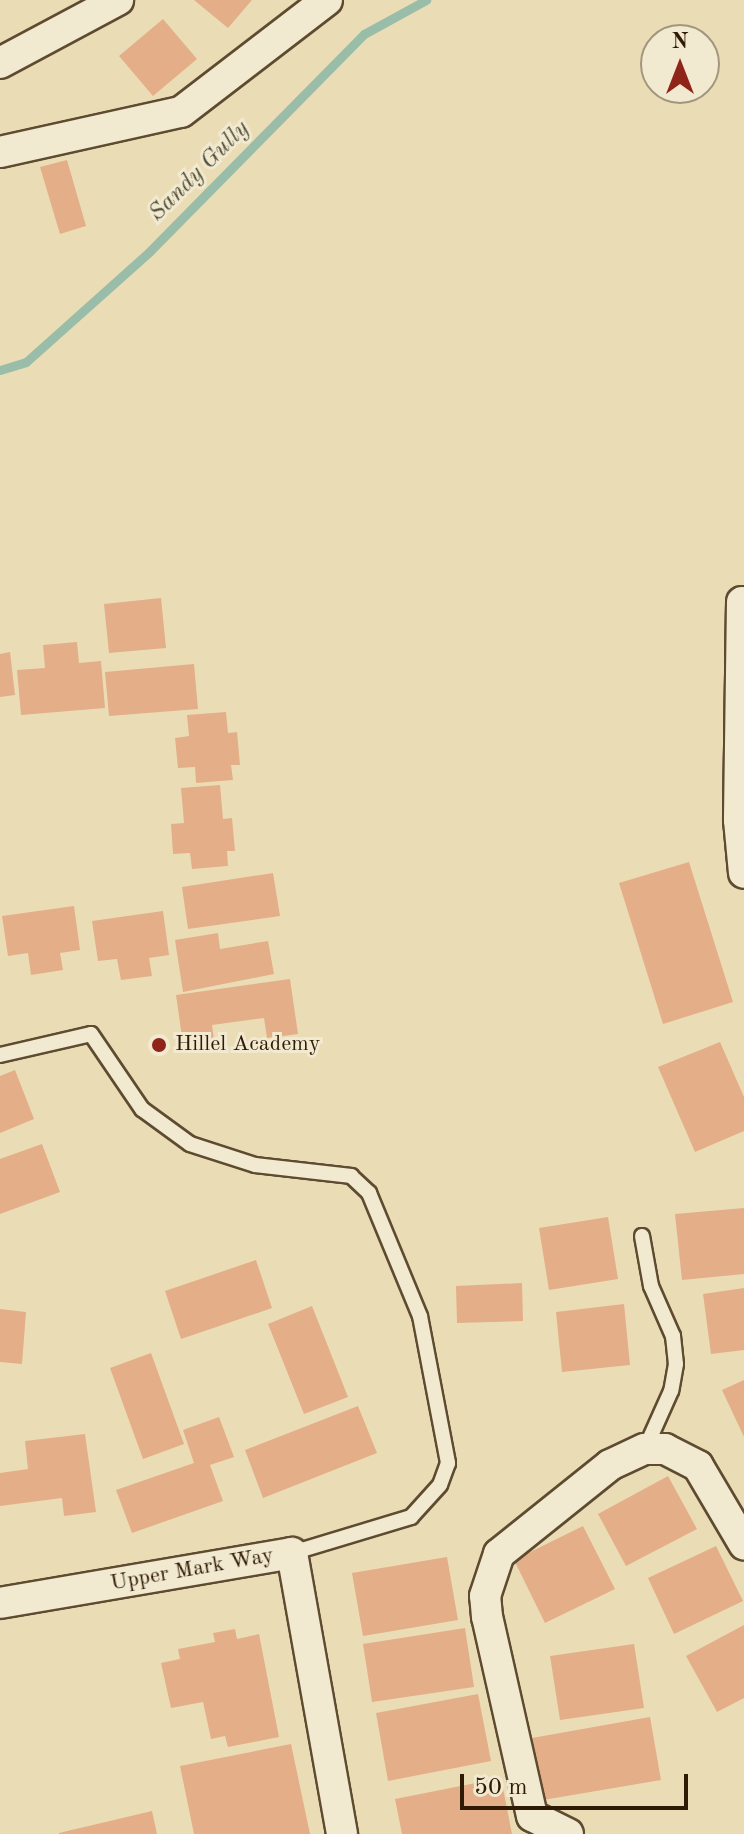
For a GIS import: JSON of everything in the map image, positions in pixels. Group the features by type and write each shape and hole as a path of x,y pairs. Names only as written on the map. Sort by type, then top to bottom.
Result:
{"street":[{"path":"0,63 118,0"},
{"path":"0,152 181,112 327,0"},
{"path":"742,602 739,820 744,873"},
{"path":"568,1834 532,1816 485,1596 499,1554 610,1465 645,1449 665,1449 698,1466 744,1544"},
{"name":"Upper Mark Way","path":"0,1603 292,1553 342,1834"}],"lane":[{"path":"0,1055 91,1034 142,1109 190,1144 255,1165 351,1176 369,1193 420,1316 448,1463 440,1485 411,1517 292,1553"},
{"path":"642,1236 651,1286 673,1336 676,1364 671,1391 645,1449"}],"building":[{"path":"194,0 252,0 228,28"},
{"path":"163,19 197,59 153,96 119,56"},
{"path":"67,160 86,226 60,234 40,167"},
{"path":"161,598 166,648 109,653 104,604"},
{"path":"77,642 79,663 101,661 105,708 21,715 17,670 45,668 43,645"},
{"path":"10,652 15,695 0,697 0,654"},
{"path":"194,664 198,709 109,716 105,672"},
{"path":"226,712 228,733 237,732 240,765 231,765 233,780 196,783 195,767 178,768 175,738 189,736 187,715"},
{"path":"220,785 223,819 232,818 235,851 227,851 228,866 192,869 190,853 173,854 171,824 184,823 181,788"},
{"path":"689,862 733,1002 663,1024 619,883"},
{"path":"273,873 280,916 188,929 182,887"},
{"path":"74,906 80,950 60,953 63,970 31,975 28,953 8,956 2,916"},
{"path":"163,911 169,955 149,958 152,976 121,980 117,959 98,961 92,921"},
{"path":"218,933 220,949 268,941 274,974 183,992 175,940"},
{"path":"290,979 298,1034 267,1038 264,1018 212,1025 215,1047 184,1051 176,995"},
{"path":"720,1042 744,1097 744,1131 695,1152 658,1067"},
{"path":"15,1070 34,1119 0,1133 0,1076"},
{"path":"42,1144 60,1192 0,1214 0,1159"},
{"path":"744,1208 744,1274 682,1280 675,1214"},
{"path":"608,1217 618,1279 549,1290 539,1228"},
{"path":"256,1260 272,1308 181,1339 165,1291"},
{"path":"522,1283 523,1321 457,1323 456,1286"},
{"path":"744,1288 744,1350 711,1354 703,1294"},
{"path":"624,1304 630,1365 562,1372 556,1312"},
{"path":"312,1306 348,1397 304,1414 268,1324"},
{"path":"0,1309 26,1312 22,1364 0,1362"},
{"path":"151,1353 184,1444 143,1459 110,1368"},
{"path":"744,1380 744,1437 722,1390"},
{"path":"358,1406 377,1453 263,1498 245,1450"},
{"path":"219,1417 234,1457 210,1465 223,1501 132,1533 116,1490 194,1463 183,1430"},
{"path":"85,1434 96,1512 64,1516 62,1498 0,1506 0,1473 28,1469 25,1441"},
{"path":"668,1476 697,1529 626,1566 598,1514"},
{"path":"583,1526 615,1589 545,1623 514,1560"},
{"path":"716,1546 743,1601 674,1634 648,1578"},
{"path":"447,1557 458,1620 363,1636 352,1573"},
{"path":"744,1625 744,1698 717,1712 686,1656"},
{"path":"465,1628 474,1687 372,1702 363,1644"},
{"path":"235,1629 237,1639 259,1634 279,1737 228,1747 225,1736 211,1739 203,1702 171,1708 161,1663 180,1659 178,1649 215,1642 213,1633"},
{"path":"634,1644 644,1708 560,1720 550,1656"},
{"path":"478,1694 491,1761 388,1781 376,1713"},
{"path":"650,1717 661,1780 543,1800 532,1738"},
{"path":"291,1744 310,1834 194,1834 180,1766"},
{"path":"501,1778 512,1834 402,1834 395,1799"},
{"path":"152,1811 157,1834 59,1834 59,1833"}],"waterway":[{"name":"Sandy Gully","path":"0,370 26,362 149,252 364,34 426,0"}],"place":[{"name":"Hillel Academy","path":"159,1045"}]}
